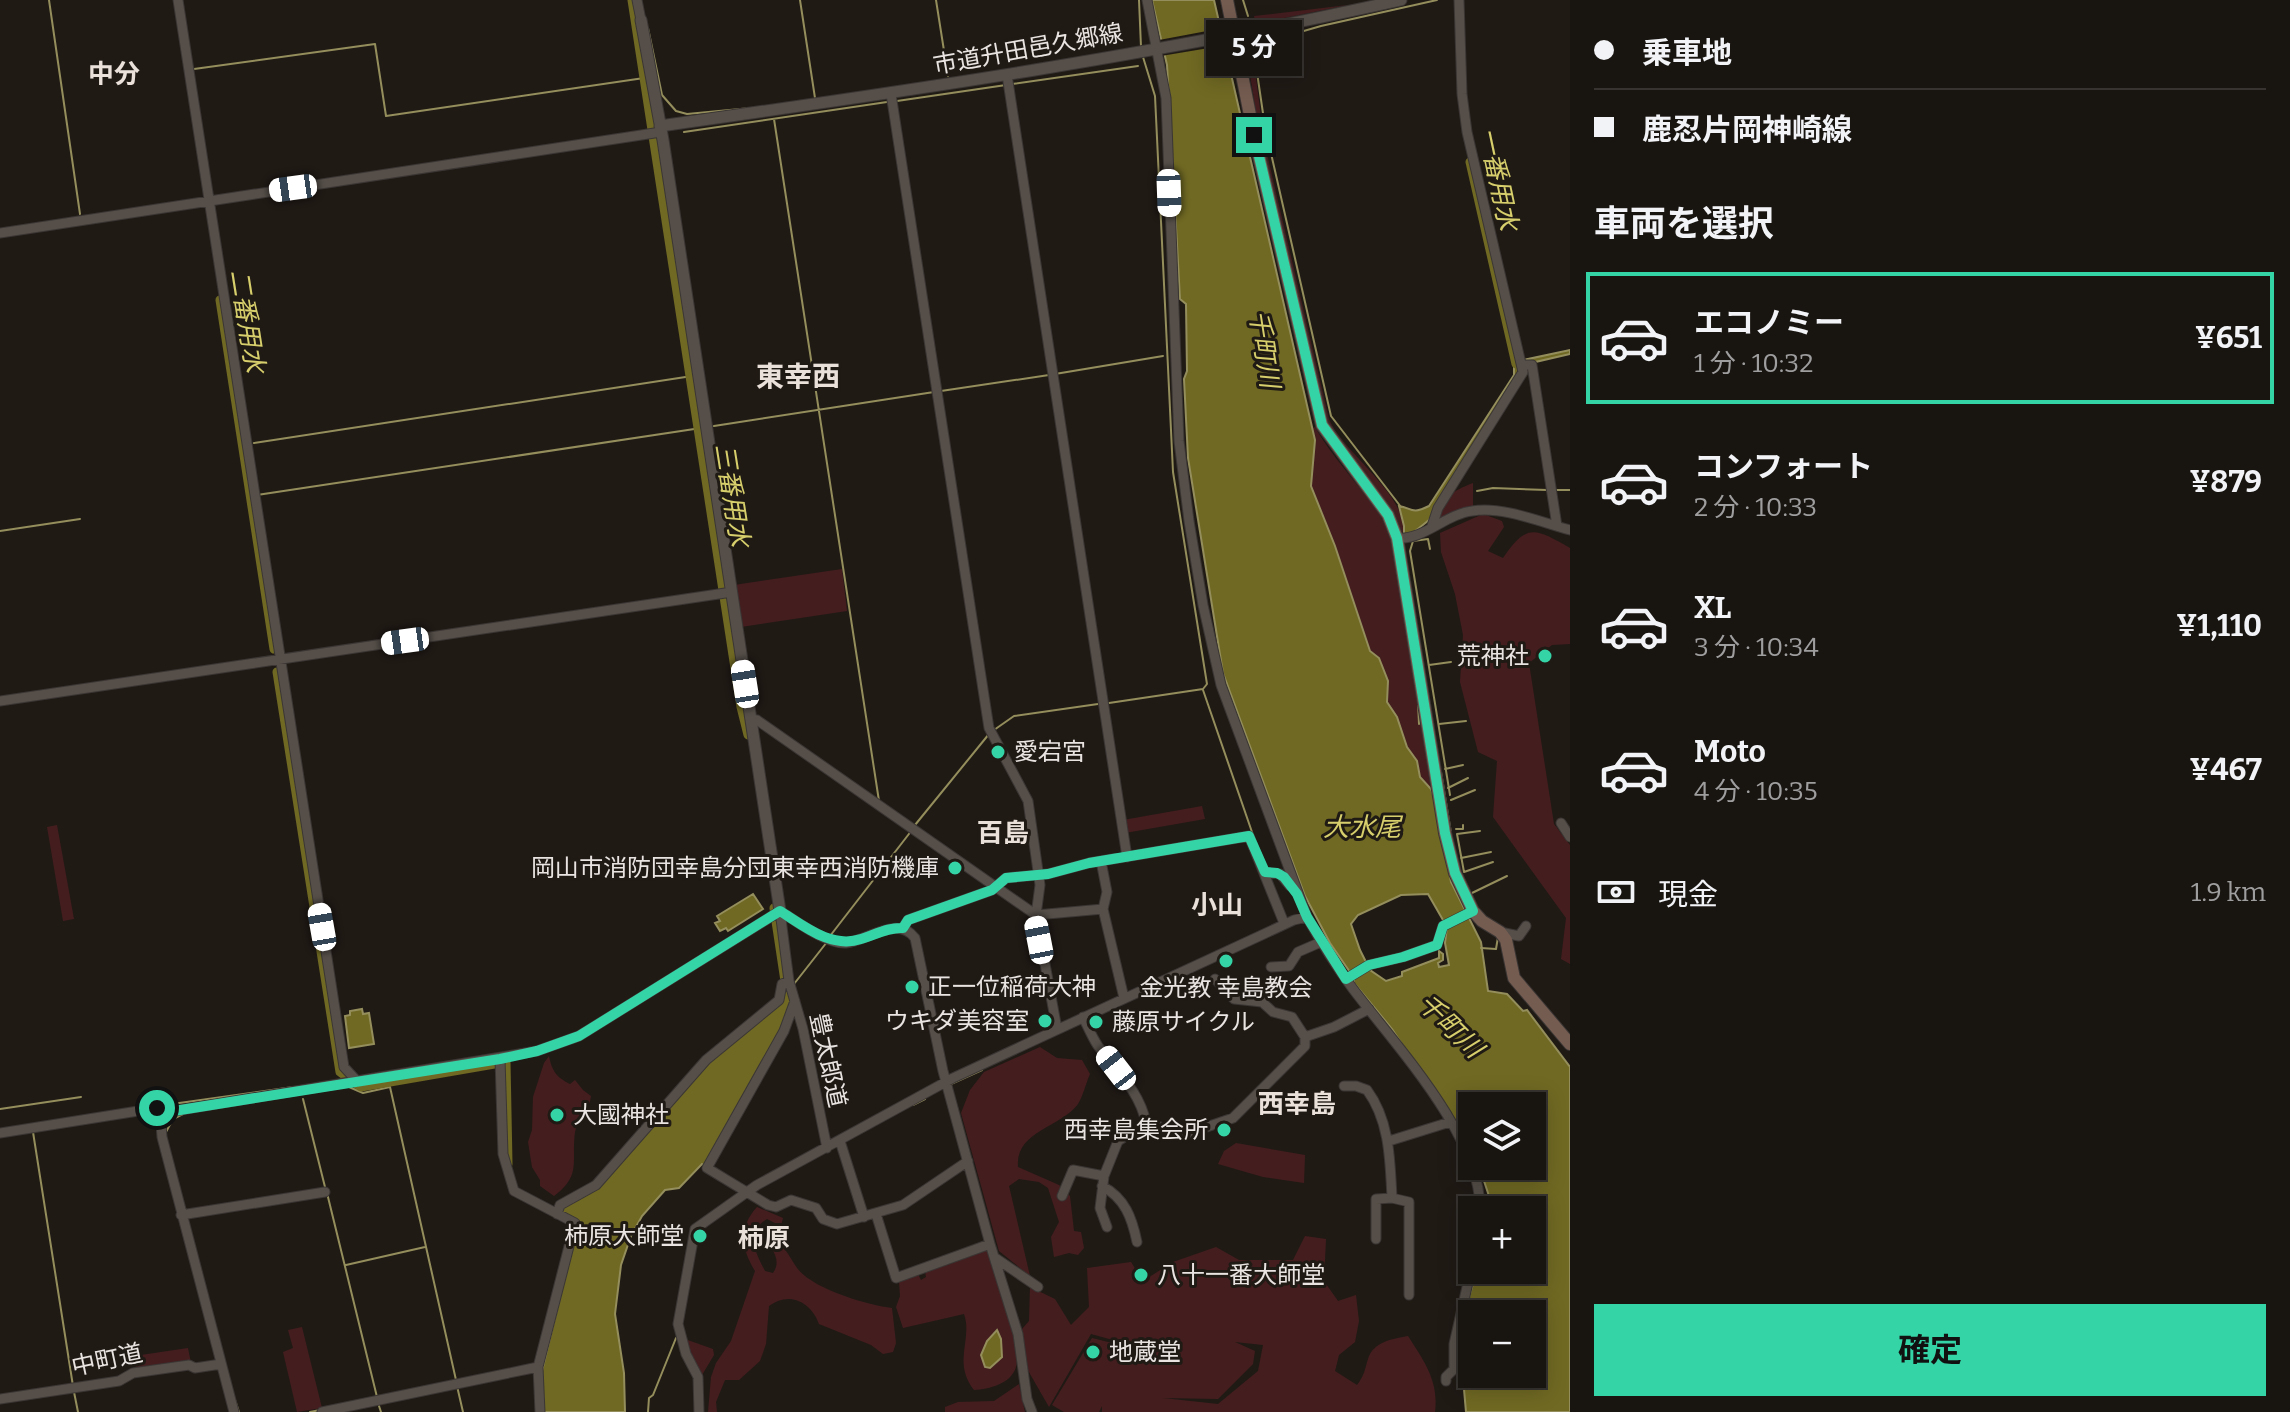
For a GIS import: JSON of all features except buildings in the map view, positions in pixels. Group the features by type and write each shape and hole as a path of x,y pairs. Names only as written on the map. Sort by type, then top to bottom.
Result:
{"main road":[{"path":"1227,0 1231,35 1322,425 1405,538 1445,833 1455,873 1471,911 1506,940 1514,978 1568,1039"}],"street":[{"path":"178,0 206,201 344,1067 357,1081"},
{"path":"637,0 732,592 776,914"},
{"path":"1147,0 1166,98 1179,441 1189,521 1221,685 1307,917 1321,942 1406,1056 1450,1122 1475,1174 1478,1196"},
{"name":"市道升田邑久郷線","path":"657,131 1008,82 1130,54 1401,0"},
{"path":"1432,526 1438,508 1523,372 1467,132 1462,94 1459,0"},
{"path":"1008,82 1127,857"},
{"path":"892,99 992,732 1028,801 1040,885 1037,913 1057,1029"},
{"path":"0,233 657,131"},
{"path":"1521,363 1532,365 1557,526"},
{"path":"1405,538 1474,510 1508,513 1570,530"},
{"path":"0,701 732,592"},
{"path":"751,719 757,720 1042,917 1103,908"},
{"path":"1561,823 1570,837"},
{"path":"903,928 908,920 992,890 1006,878 1249,836 1284,923"},
{"path":"1101,861 1107,892 1103,908 1124,998"},
{"path":"1265,872 1283,875 1297,894"},
{"path":"1348,977 1369,965 1437,945 1443,926 1471,911"},
{"path":"776,914 844,943 893,928 910,932 917,943 948,1084 990,1244 1018,1334 1027,1399 1032,1412"},
{"path":"0,1133 157,1108 174,1111 357,1081 500,1063 579,1036 776,914"},
{"name":"豊太郎道","path":"776,914 827,1148"},
{"path":"699,1412 698,1377 686,1354 678,1324 695,1229 745,1193 948,1084 1057,1029 1284,923 1307,917"},
{"path":"1500,932 1519,936 1526,926"},
{"path":"1271,967 1289,966 1298,952 1321,942"},
{"path":"1107,1227 1100,1208 1103,1181 1118,1141 1146,1123 1186,1134 1233,1118 1305,1046 1305,1037 1292,1017 1273,1012 1262,1002 1234,999 1215,979"},
{"path":"790,987 784,1031 707,1168 745,1193 776,1207 791,1200 816,1208 823,1219 837,1224 903,1205 968,1161"},
{"path":"557,1211 596,1185 706,1060 779,1000 790,987"},
{"path":"1305,1037 1334,1027 1369,1009"},
{"path":"1083,1017 1097,1044 1129,1084 1142,1106 1146,1123"},
{"path":"500,1063 503,1154 514,1191 575,1223 538,1367 540,1412"},
{"path":"1344,1086 1367,1090 1377,1108 1389,1141 1392,1198"},
{"path":"174,1111 161,1124 181,1215 234,1412"},
{"path":"1389,1141 1450,1122"},
{"path":"840,1141 864,1217"},
{"path":"1062,1196 1073,1170 1103,1181 1129,1213 1137,1242"},
{"path":"181,1215 325,1192"},
{"path":"1376,1239 1376,1199 1392,1198 1409,1202 1409,1295"},
{"path":"876,1214 896,1278 990,1244"},
{"path":"994,1257 1038,1287"},
{"path":"1446,1381 1454,1369 1454,1344 1468,1284"},
{"name":"中町道","path":"0,1399 189,1365 195,1368 221,1364"},
{"path":"322,1412 538,1367"}],"shaded area":[{"path":"1348,5 1256,24 1254,16"},
{"path":"1252,46 1264,141 1329,419 1347,446 1396,504 1403,533 1326,424 1261,142 1247,57"},
{"path":"1315,427 1377,511 1394,541 1437,805 1431,789 1419,777 1417,761 1407,747 1397,717 1387,702 1388,681 1379,658 1370,651 1311,486"},
{"path":"1473,483 1473,508 1439,520 1445,500"},
{"path":"1483,514 1502,521 1504,527 1488,551 1503,558 1519,539 1533,532 1549,536 1570,548 1570,644 1552,645 1529,663 1554,824 1570,845 1570,964 1561,959 1566,918 1493,817 1497,761 1478,752 1460,682 1463,635 1455,594 1441,552 1440,533"},
{"path":"842,569 847,611 741,627 734,585"},
{"path":"1202,806 1205,819 1125,833 1123,820"},
{"path":"57,825 74,919 63,921 47,827"},
{"path":"1040,1047 1057,1058 1082,1060 1090,1074 1078,1104 1024,1145 1018,1167 1059,1185 1070,1196 1074,1231 1081,1232 1084,1248 1078,1255 1069,1253 1054,1257 1051,1237 1059,1222 1048,1188 1039,1182 1019,1179 1009,1186 1030,1276 999,1251 961,1113 970,1090 984,1072"},
{"path":"549,1056 558,1076 570,1084 575,1080 591,1096 575,1132 572,1174 554,1196 540,1186 532,1167 528,1142 532,1130 533,1097"},
{"path":"1236,1143 1305,1155 1304,1183 1263,1177 1218,1164 1224,1151"},
{"path":"757,1207 783,1218 779,1234 775,1234 775,1223 767,1219 756,1230 754,1244 765,1271 773,1273 775,1270 775,1254 771,1247 773,1239 777,1239 795,1265 812,1281 854,1299 892,1308 896,1343 893,1352 883,1354 871,1345 819,1324 805,1304 784,1299 769,1306 766,1344 760,1361 739,1380 725,1380 716,1402 717,1412 708,1412 711,1377 716,1363 731,1341 755,1271 744,1246 744,1230"},
{"path":"1305,1236 1326,1239 1324,1281 1338,1301 1356,1295 1359,1321 1355,1342 1339,1355 1335,1371 1357,1385 1374,1349 1384,1342 1408,1336 1432,1381 1435,1412 1102,1412 1102,1406 1099,1412 1064,1412 1052,1405 1092,1338 1132,1348 1154,1346 1131,1345 1091,1334 1049,1407 1026,1367 1022,1329 1029,1321 1030,1287 1055,1299 1071,1325 1089,1307 1087,1268 1131,1262 1143,1281 1173,1262 1216,1247 1239,1260 1293,1260","holes":["1235,1342 1263,1345 1258,1371 1218,1404 1163,1398 1218,1399 1253,1364 1255,1351"]},
{"path":"989,1251 1012,1327 1017,1357 1016,1367 1009,1378 993,1387 974,1390 964,1370 964,1314 903,1328 896,1307 900,1296 899,1281 918,1274 921,1280 926,1277 925,1271"},
{"path":"302,1327 322,1408 297,1412 283,1352 293,1348 288,1330"},
{"path":"682,1338 713,1349 714,1355 702,1375"},
{"path":"188,1348 191,1363 136,1370 134,1356"},
{"path":"1019,1384 1025,1412 945,1412 945,1407 958,1402 994,1401"}],"water":[{"name":"大水尾","path":"1152,0 1214,0 1315,440 1311,486 1370,651 1379,658 1388,681 1387,702 1397,717 1407,747 1417,761 1420,777 1431,789 1437,805 1451,882 1481,942 1488,991 1507,994 1523,1011 1527,1010 1570,1067 1570,1412 1466,1412 1464,1388 1546,1388 1546,1300 1468,1300 1473,1284 1546,1284 1546,1196 1489,1196 1484,1180 1546,1180 1546,1092 1458,1092 1458,1130 1392,1029 1354,983 1354,978 1330,943 1305,896 1223,673 1188,458 1184,379 1187,371 1186,304 1180,299 1167,65","holes":["1428,894 1447,927 1445,943 1449,965 1439,967 1438,963 1443,960 1443,954 1439,951 1439,958 1386,981 1370,970 1351,924 1358,915 1401,895"]},
{"path":"1570,350 1570,354 1518,366 1519,375 1429,520 1404,540 1399,506 1415,510 1429,506 1514,375 1514,362"},
{"path":"753,894 763,909 728,931 726,928 720,931 715,923 720,921 717,916"},
{"path":"788,985 792,997 781,1030 705,1166 702,1164 679,1188 665,1190 642,1216 631,1236 621,1265 615,1314 624,1373 625,1412 544,1412 542,1371 578,1222 562,1213 563,1208 601,1185 707,1064 782,1001 784,987"},
{"path":"362,1009 363,1014 369,1013 374,1044 349,1048 345,1016 350,1015 350,1011"},
{"path":"997,1330 1002,1357 990,1368 985,1367 981,1355 987,1341"}],"pier":[{"path":"1221,18 1230,56 1227,57 1225,51 1215,47 1161,56 1159,40 1207,31"}],"waterway":[{"path":"49,0 80,214"},
{"name":"三番用水","path":"632,0 741,707 748,735"},
{"path":"800,0 815,98"},
{"path":"936,0 948,76"},
{"path":"1139,0 1141,47"},
{"path":"1243,0 1248,16"},
{"path":"1259,44 1321,26 1437,0"},
{"path":"648,28 662,95 676,111 687,114 751,108"},
{"path":"194,69 375,44 386,116 644,78"},
{"path":"1253,45 1265,127 1331,416 1401,507"},
{"path":"1109,703 1203,689 1207,684 1173,472 1155,96 1143,57"},
{"path":"1012,84 1138,66"},
{"path":"897,101 1006,85"},
{"path":"684,132 887,102"},
{"path":"774,119 879,801"},
{"name":"一番用水","path":"1470,162 1516,364"},
{"name":"二番用水","path":"220,300 274,649"},
{"path":"1055,374 1163,356"},
{"path":"941,391 1049,375"},
{"path":"254,443 692,376"},
{"path":"714,426 934,392"},
{"path":"257,495 701,428"},
{"path":"1477,491 1493,488 1547,490"},
{"path":"1554,490 1570,490"},
{"path":"0,531 80,519"},
{"path":"1430,549 1428,539 1413,541 1410,551 1450,795"},
{"path":"1429,665 1451,662"},
{"name":"二番用水","path":"277,672 340,1072 344,1075"},
{"path":"1203,690 1253,835"},
{"path":"1418,703 1419,724"},
{"path":"994,730 1014,716 1098,704"},
{"path":"1439,724 1466,721"},
{"path":"915,825 989,734"},
{"path":"1445,769 1463,765"},
{"path":"1441,772 1451,833"},
{"path":"1448,788 1468,778"},
{"path":"1451,800 1475,790"},
{"path":"1456,829 1463,829 1463,825"},
{"path":"830,936 912,830"},
{"path":"1480,831 1457,834 1464,872 1493,862"},
{"path":"1461,858 1491,852"},
{"path":"1472,893 1507,876"},
{"name":"三番用水","path":"774,908 785,981"},
{"path":"1481,948 1496,949 1498,937"},
{"path":"794,984 827,942"},
{"name":"二番用水","path":"358,1085 361,1087 506,1062 508,1164"},
{"path":"951,1084 982,1070"},
{"path":"165,1105 293,1087"},
{"path":"349,1087 363,1093 390,1087 456,1380"},
{"path":"0,1109 81,1097"},
{"path":"303,1099 325,1187"},
{"path":"913,1105 925,1099"},
{"path":"166,1132 173,1119 183,1114"},
{"path":"33,1132 73,1386"},
{"path":"327,1193 377,1397"},
{"path":"346,1265 425,1247"},
{"path":"648,1412 649,1398 653,1395 676,1338"},
{"path":"457,1386 463,1412"},
{"path":"74,1392 78,1412"},
{"path":"235,1400 239,1412"},
{"path":"378,1403 381,1412"},
{"path":"310,1412 320,1410"}],"place":[{"name":"荒神社","path":"1545,656"},
{"name":"愛宕宮","path":"998,752"},
{"name":"岡山市消防団幸島分団東幸西消防機庫","path":"955,868"},
{"name":"金光教 幸島教会","path":"1226,961"},
{"name":"正一位稲荷大神","path":"912,987"},
{"name":"ウキダ美容室","path":"1045,1021"},
{"name":"藤原サイクル","path":"1096,1022"},
{"name":"大國神社","path":"557,1115"},
{"name":"西幸島集会所","path":"1224,1130"},
{"name":"柿原大師堂","path":"700,1236"},
{"name":"八十一番大師堂","path":"1141,1275"},
{"name":"地蔵堂","path":"1093,1352"}],"district":[{"name":"中分","path":"114,74"},
{"name":"東幸西","path":"798,376"},
{"name":"百島","path":"1003,833"},
{"name":"小山","path":"1217,905"},
{"name":"西幸島","path":"1297,1104"},
{"name":"柿原","path":"764,1238"}],"route":[{"path":"157,1108 174,1111 483,1061 555,1046 579,1036 780,911 831,941 857,941 893,928 903,928 908,920 992,890 1006,878 1048,874 1089,863 1249,836 1265,872 1283,875 1297,894 1321,942 1346,979 1369,965 1437,945 1443,926 1473,911 1455,873 1445,833 1397,538 1388,515 1322,425 1254,135"}],"water label":[{"name":"千町川","path":"1264,349"},
{"name":"千町川","path":"1450,1026"}]}
